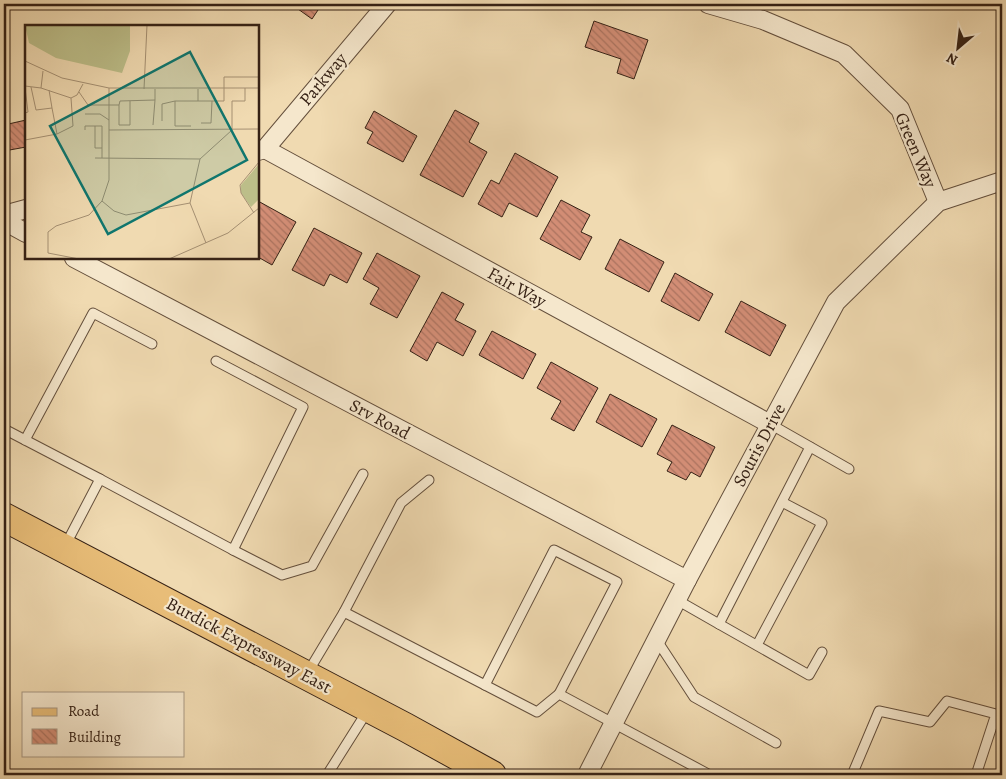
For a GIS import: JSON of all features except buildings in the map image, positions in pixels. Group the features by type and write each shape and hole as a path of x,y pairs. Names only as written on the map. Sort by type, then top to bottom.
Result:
{"main road":[{"name":"Burdick Expressway East","path":"4,517 369,708 492,775"}],"street":[{"name":"Parkway","path":"261,150 387,4"},
{"name":"Green Way","path":"708,4 763,20 844,54 900,109 938,202"},
{"name":"Fair Way","path":"261,150 770,424"},
{"name":"Souris Drive","path":"587,775 687,580 836,302 938,202 1002,181"},
{"path":"4,215 25,210"},
{"path":"4,221 25,232"},
{"name":"Srv Road","path":"76,259 687,580"}],"lane":[{"path":"25,440 93,314 152,344"},
{"path":"216,362 303,407 233,550"},
{"path":"770,424 849,468"},
{"path":"4,429 282,575 312,566 363,474"},
{"path":"719,624 810,447"},
{"path":"64,549 100,479"},
{"path":"306,675 344,612 402,503 429,480"},
{"path":"757,645 822,523 782,502"},
{"path":"344,612 537,712 559,694 617,582 554,550 485,685"},
{"path":"677,600 809,675 822,652"},
{"path":"656,639 694,697 776,743"},
{"path":"559,694 710,775"},
{"path":"852,775 879,711 930,722 947,701 999,715 976,775"},
{"path":"327,775 369,708"}]}
